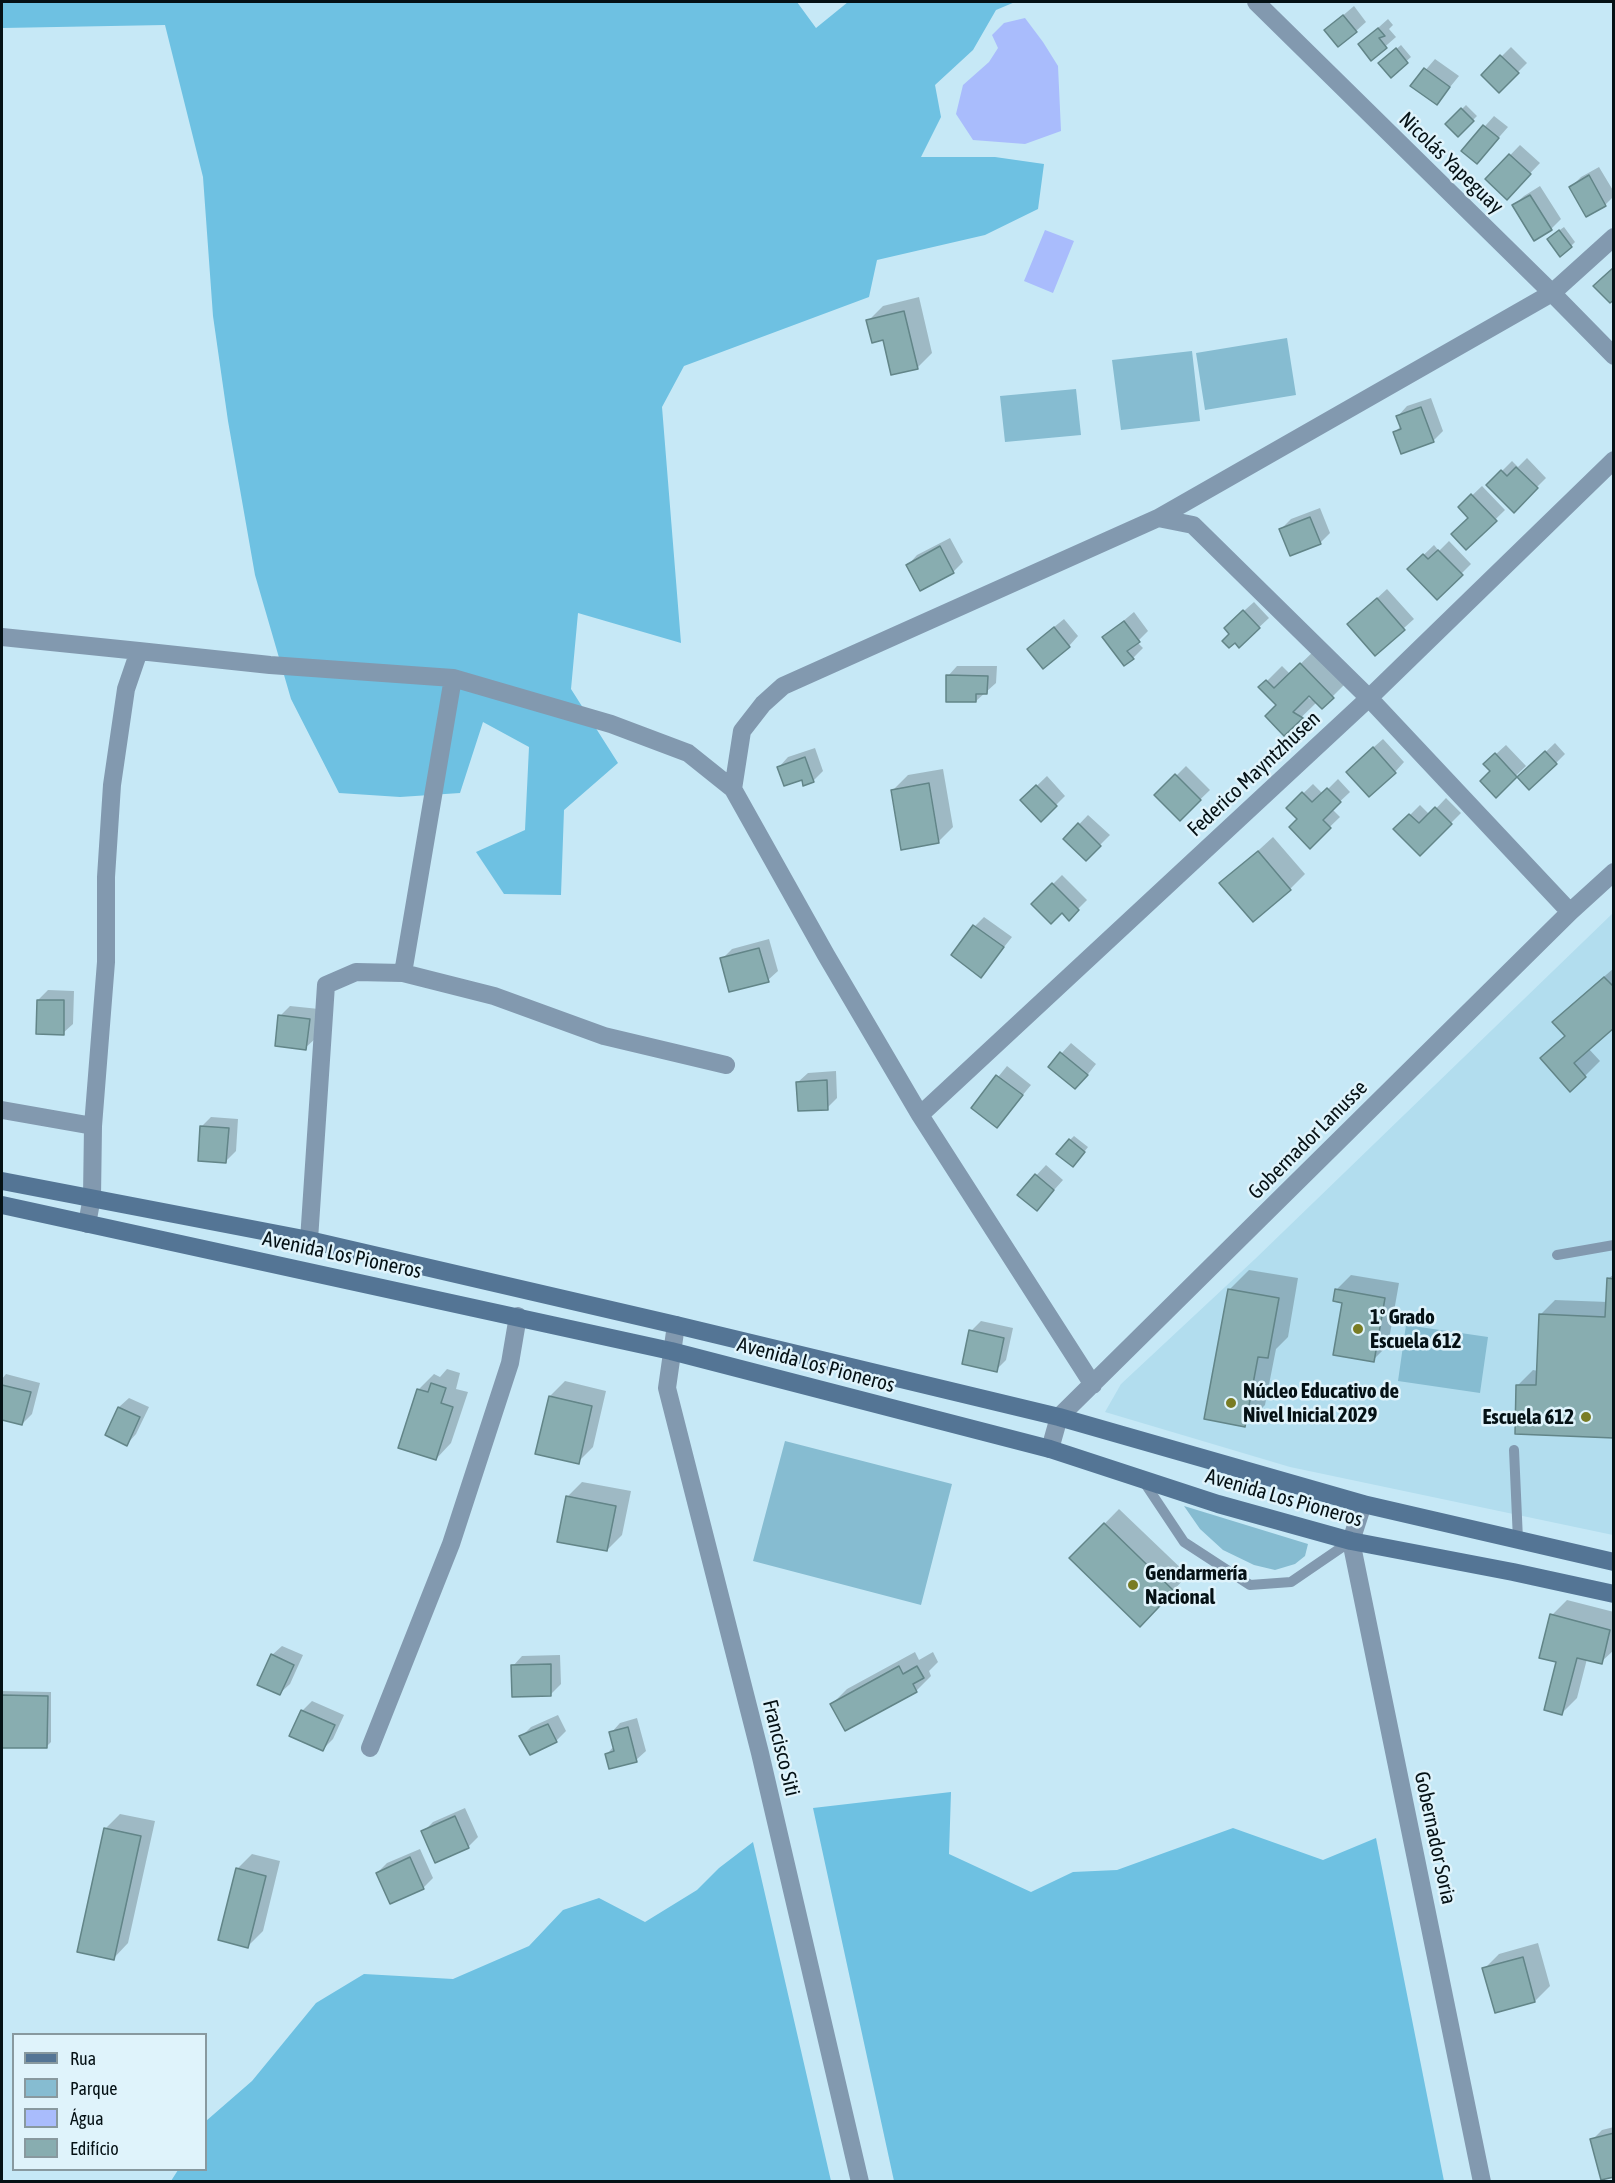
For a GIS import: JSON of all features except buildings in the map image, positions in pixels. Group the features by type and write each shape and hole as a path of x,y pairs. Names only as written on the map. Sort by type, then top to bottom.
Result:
{"main road":[{"name":"Avenida Los Pioneros","path":"2,1181 309,1240 676,1325 1059,1417 1363,1504 1614,1562"},
{"name":"Avenida Los Pioneros","path":"2,1204 671,1350 1050,1449 1218,1504 1351,1541 1614,1594"}],"street":[{"name":"Nicolás Yapeguay","path":"1256,2 1552,292 1614,356"},
{"path":"733,789 742,731 763,704 783,686 1158,518 1552,292 1614,237"},
{"name":"Federico Mayntzhusen","path":"920,1115 1369,698 1614,460"},
{"path":"1158,518 1193,525 1369,698 1570,912"},
{"path":"2,637 270,665 453,678 611,723 688,753 733,789 820,945 920,1115 1093,1385"},
{"path":"87,1224 92,1197 93,1126 106,962 106,877 112,785 126,689 139,651"},
{"path":"403,973 453,678"},
{"name":"Gobernador Lanusse","path":"1059,1417 1570,912 1614,872"},
{"path":"309,1240 326,985 356,972 403,973 494,996 604,1036 726,1065"},
{"path":"2,1110 93,1126"},
{"path":"370,1748 451,1544 510,1363 519,1316"},
{"name":"Francisco Siti","path":"676,1325 667,1388 760,1753 860,2181"},
{"path":"1050,1449 1059,1417"},
{"name":"Gobernador Soria","path":"1363,1504 1351,1541 1482,2181"}],"lane":[{"path":"1557,1255 1614,1245"},
{"path":"1514,1450 1518,1540"},
{"path":"1142,1479 1184,1542 1251,1584 1291,1582 1351,1541"}],"shaded area":[{"path":"2,2 797,2 816,28 848,2 1015,2 996,10 973,50 935,85 941,117 921,157 995,157 1044,164 1038,209 985,235 877,260 869,297 684,366 662,407 681,643 578,613 571,689 618,763 564,810 561,895 504,894 476,852 525,830 529,747 483,722 460,793 400,797 339,793 291,699 255,575 228,421 213,316 203,177 165,25 2,28"},
{"path":"1613,913 1613,1535 1290,1467 1105,1412 1121,1384 1255,1259"},
{"path":"951,1792 949,1854 1031,1892 1073,1872 1117,1870 1233,1828 1323,1860 1376,1838 1444,2181 894,2181 813,1808"},
{"path":"753,1842 831,2181 171,2181 177,2171 207,2171 207,2120 252,2081 316,2003 364,1974 453,1979 529,1946 563,1910 599,1898 645,1922 697,1890 719,1868"}],"green space":[{"path":"1287,338 1296,395 1205,410 1196,353"},
{"path":"1192,351 1200,421 1121,430 1112,360"},
{"path":"1076,389 1081,435 1005,442 1000,396"},
{"path":"1406,1325 1488,1337 1480,1393 1398,1381"},
{"path":"785,1441 952,1484 921,1605 753,1561"},
{"path":"1184,1506 1308,1544 1305,1556 1295,1564 1275,1570 1254,1565 1223,1550 1200,1529"}],"water":[{"path":"1025,18 1058,66 1061,131 1025,144 973,140 956,114 963,85 989,62 998,48 992,35 1004,23"},
{"path":"1045,230 1074,241 1053,293 1024,281"}],"place":[{"name":"1º Grado Escuela 612","path":"1358,1329"},
{"name":"Núcleo Educativo de Nivel Inicial 2029","path":"1231,1403"},
{"name":"Escuela 612","path":"1586,1417"},
{"name":"Gendarmería Nacional","path":"1133,1585"}]}
